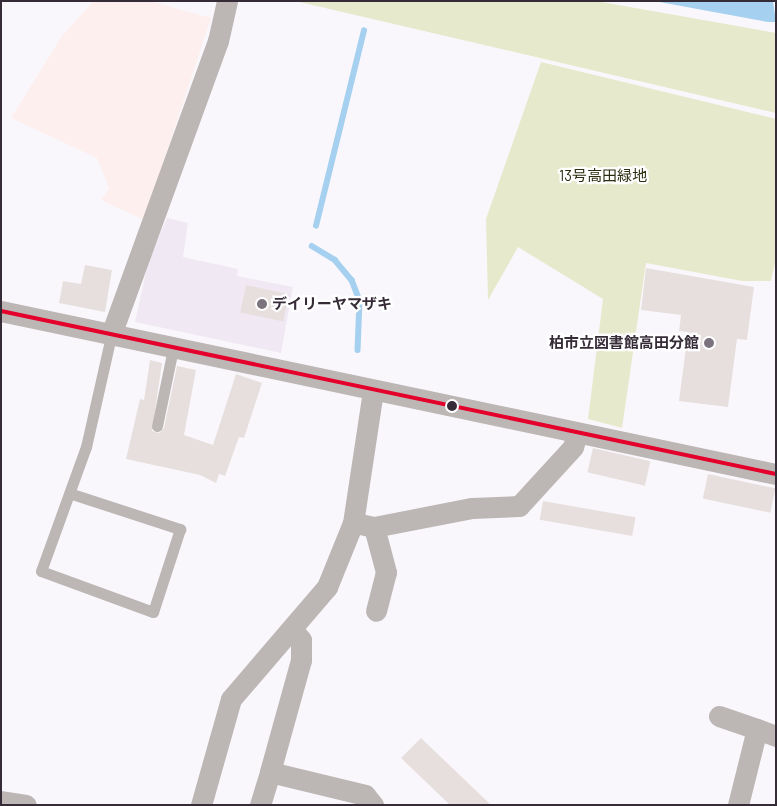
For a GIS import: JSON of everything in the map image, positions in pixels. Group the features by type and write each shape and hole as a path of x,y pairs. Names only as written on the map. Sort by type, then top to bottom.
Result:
{"street":[{"path":"112,332 218,40 228,1"},
{"path":"1,311 174,344 373,391 776,474"},
{"path":"201,805 231,698 293,630 327,587 353,523 373,391"},
{"path":"353,523 374,527 472,508 518,506 573,447 578,434"},
{"path":"374,527 386,572 376,611"},
{"path":"260,805 301,660 301,640 293,630"},
{"path":"719,716 766,732 738,805"},
{"path":"270,772 364,795 373,805"},
{"path":"1,801 26,805"}],"lane":[{"path":"72,494 180,529 153,612 41,571 72,494 112,332"},
{"path":"157,426 174,344"}],"shaded area":[{"path":"94,1 150,1 211,18 144,220 101,200 109,188 97,158 11,118 62,36"},
{"path":"167,218 188,223 183,257 238,269 237,276 293,287 281,353 135,322 148,263"}],"green space":[{"path":"295,1 596,1 776,33 776,113"},
{"name":"13号高田緑地","path":"541,62 776,119 776,258 771,281 742,281 646,263 622,428 588,419 603,299 518,247 488,300 486,219"}],"water":[{"path":"654,1 773,1 776,22 768,22"}],"building":[{"path":"85,265 112,270 105,312 59,303 63,281 81,284"},
{"path":"646,268 754,287 747,340 737,339 728,407 679,401 688,332 679,331 681,315 641,310"},
{"path":"246,285 289,294 283,322 240,312"},
{"path":"150,360 162,363 152,431 159,433 164,428 177,366 196,370 184,435 213,445 236,374 262,383 244,438 239,437 225,476 219,474 216,483 200,475 126,459 140,399 144,400"},
{"path":"593,448 650,461 645,486 587,472"},
{"path":"708,474 775,488 770,513 703,498"},
{"path":"543,501 636,517 632,536 540,520"},
{"path":"421,738 491,805 450,805 401,758"}],"waterway":[{"path":"316,226 364,31"},
{"path":"312,246 335,260 352,280 360,301 358,350"}],"transit line":[{"path":"1,311 776,474"}],"place":[{"name":"デイリーヤマザキ","path":"262,304"},
{"name":"柏市立図書館高田分館","path":"709,343"}]}
